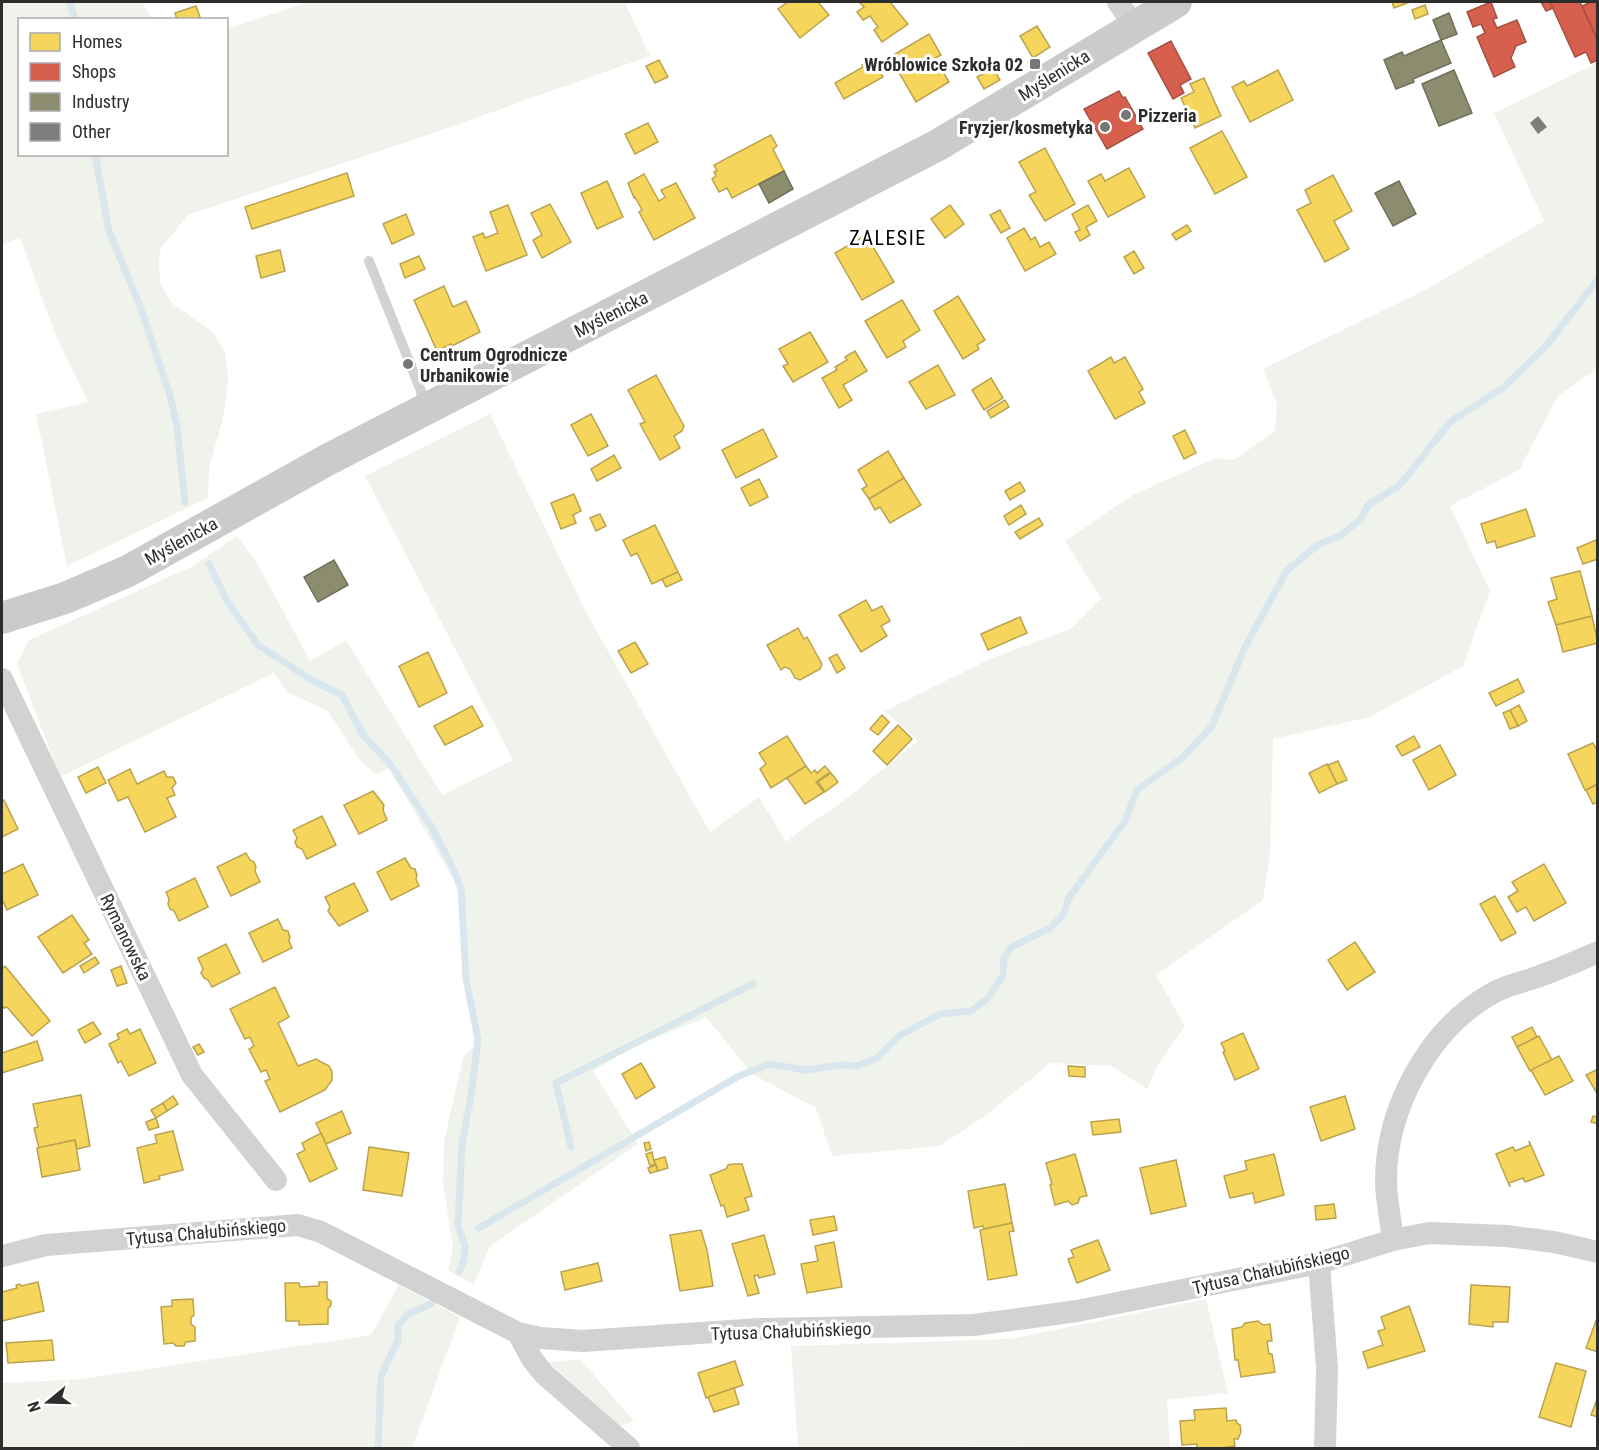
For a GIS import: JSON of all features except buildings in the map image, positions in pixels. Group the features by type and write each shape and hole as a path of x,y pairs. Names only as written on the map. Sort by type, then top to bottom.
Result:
{"street":[{"name":"Myślenicka","path":"2,618 65,598 128,571 327,460 938,145 1126,14 1176,2"},
{"name":"Rymanowska","path":"2,679 192,1075 276,1180"},
{"path":"1393,1240 1386,1181 1392,1132 1413,1077 1433,1043 1457,1018 1492,993 1557,970 1598,952"},
{"name":"Tytusa Chałubińskiego","path":"2,1256 46,1245 298,1225 321,1232 518,1333 541,1338 583,1341 759,1329 974,1325 1077,1311 1319,1263 1393,1240 1429,1233 1506,1236 1554,1242 1598,1252"},
{"path":"1319,1263 1327,1368 1326,1449"},
{"path":"518,1333 532,1359 544,1374 629,1449"}],"lane":[{"path":"369,261 420,391 424,410"}],"shaded area":[{"path":"2,2 142,2 151,18 18,18 18,156 228,156 228,29 308,2 632,2 626,5 650,56 416,139 188,215 161,248 160,284 173,304 213,332 225,352 228,376 226,399 209,468 208,498 67,566 36,414 88,402 56,336 20,238 2,245"},
{"path":"1597,63 1597,370 1558,396 1519,470 1450,506 1490,591 1463,666 1370,717 1273,739 1270,855 1263,900 1156,975 1185,1026 1158,1065 1147,1089 1111,1066 1051,1063 985,1116 940,1146 832,1156 816,1108 752,1074 706,1017 637,1045 593,1071 638,1144 489,1247 474,1285 448,1270 453,1247 443,1184 444,1141 463,1058 474,1046 464,930 456,884 389,768 376,775 358,758 328,711 287,692 274,673 60,777 17,664 29,640 191,567 237,536 256,561 310,661 346,640 442,795 513,760 365,476 490,414 586,612 710,832 759,797 786,842 819,817 828,813 918,741 885,711 990,659 1070,629 1101,598 1065,541 1133,495 1215,458 1234,460 1275,431 1277,404 1263,369 1425,290 1544,221 1494,113"},
{"path":"399,1285 460,1317 412,1448 2,1448 2,1383 82,1379 371,1335"},
{"path":"1206,1299 1228,1393 1167,1400 1170,1448 1021,1448 1020,1446 798,1448 791,1346 1010,1339"},
{"path":"580,1359 634,1421 620,1426 549,1362"}],"waterway":[{"path":"70,2 74,18"},
{"path":"95,156 109,231 140,306 170,396 177,426 185,502"},
{"path":"479,1228 737,1077 769,1064 805,1070 841,1065 857,1066 877,1058 899,1036 940,1014 971,1011 987,999 1003,976 1004,957 1012,947 1050,928 1064,914 1068,899 1125,821 1137,790 1183,757 1212,726 1245,647 1287,570 1319,544 1340,536 1361,519 1368,505 1400,485 1450,422 1504,387 1546,346 1598,279"},
{"path":"209,564 227,601 258,645 313,681 342,695 363,735 390,764 431,826 461,888 466,979 478,1039 462,1144 458,1225 465,1246 464,1260 459,1272"},
{"path":"571,1147 556,1083 753,984"},
{"path":"378,1448 381,1376 398,1340 398,1325 408,1314 431,1304"}],"place":[{"name":"Wróblowice Szkoła 02","path":"1035,64"},
{"name":"Pizzeria","path":"1126,115"},
{"name":"Fryzjer/kosmetyka","path":"1105,127"},
{"name":"Centrum Ogrodnicze Urbanikowie","path":"408,364"}],"district":[{"name":"ZALESIE","path":"888,238"}]}
